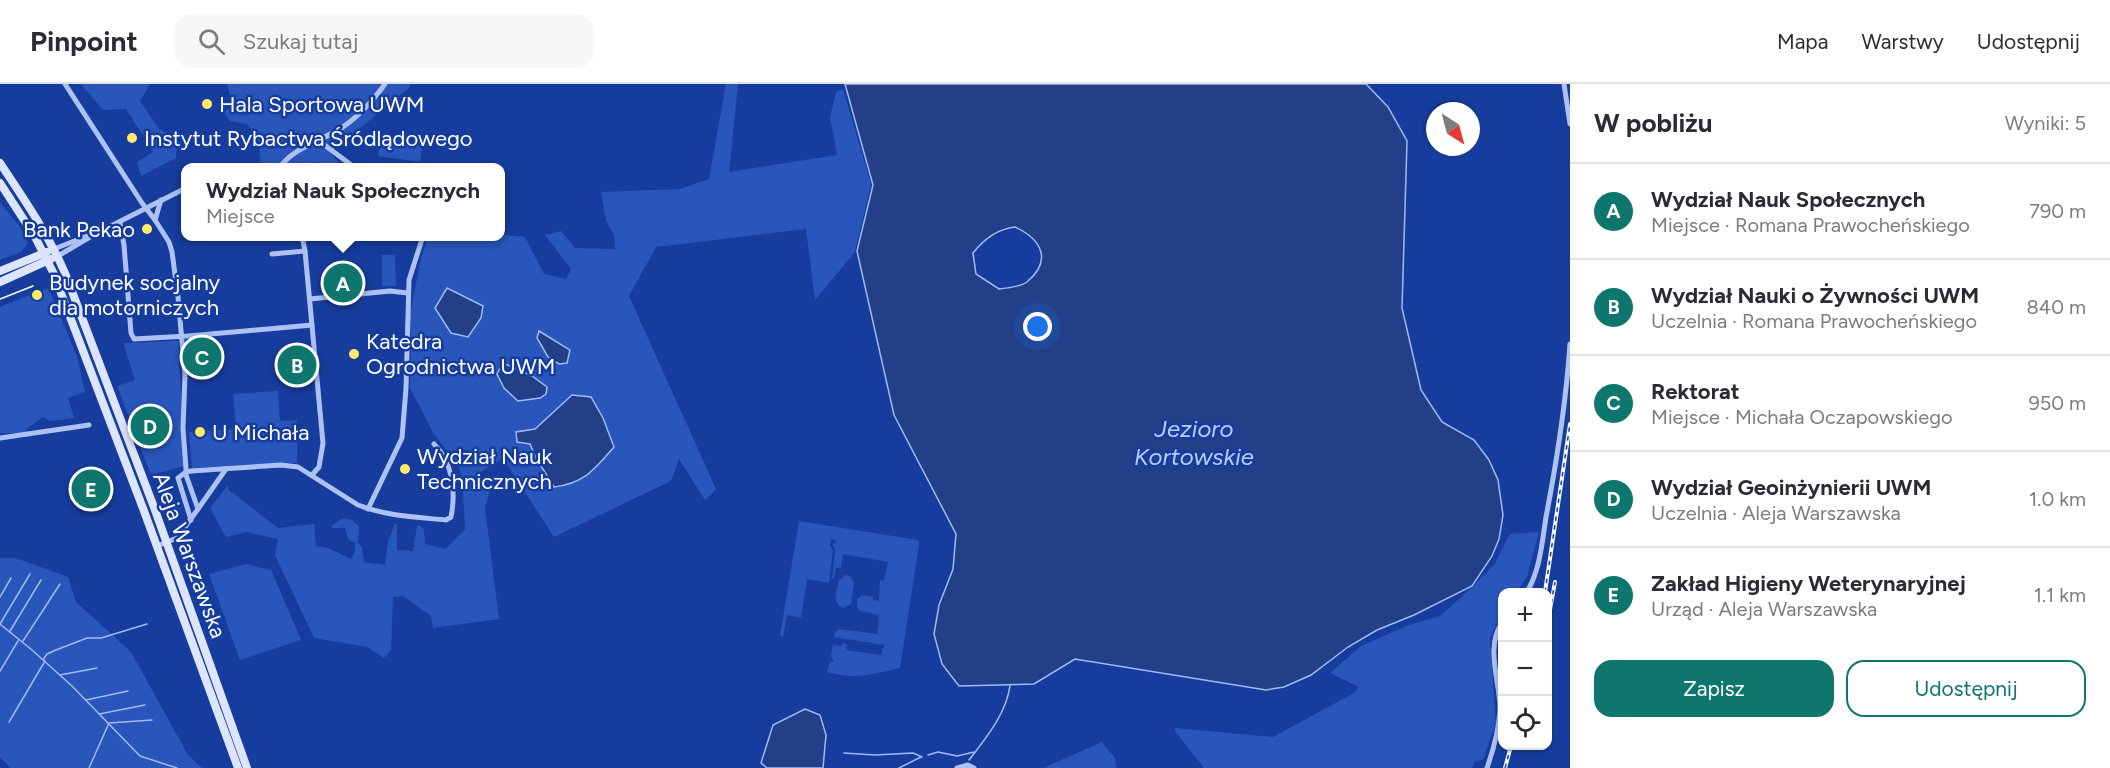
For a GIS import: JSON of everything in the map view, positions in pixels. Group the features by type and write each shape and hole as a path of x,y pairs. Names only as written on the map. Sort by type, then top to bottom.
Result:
{"main road":[{"name":"Aleja Warszawska","path":"0,163 56,252 248,768"},
{"name":"Aleja Warszawska","path":"0,183 40,244 52,270 238,768"},
{"path":"34,262 40,244"},
{"path":"0,282 56,252"},
{"path":"0,270 34,262 52,270"}],"street":[{"path":"65,84 169,242 185,375 183,428 186,472 198,509"},
{"path":"284,163 292,153 319,141 356,118 385,84"},
{"path":"1564,84 1570,124"},
{"path":"319,141 348,163"},
{"path":"56,252 76,239 120,223 181,190"},
{"path":"155,220 161,200"},
{"path":"120,223 131,333 134,339 312,325"},
{"path":"303,241 306,251 323,443 319,466 312,475"},
{"path":"368,509 402,438 409,280 422,241"},
{"path":"272,254 306,251"},
{"path":"310,299 390,291 408,293"},
{"path":"1529,588 1536,577 1552,489 1570,344"},
{"path":"0,438 90,425"},
{"path":"191,520 178,478 186,472 284,465 298,467 368,509 385,514 451,520 453,480 440,450 434,444"},
{"path":"157,546 177,538 226,469"},
{"path":"1486,768 1498,733 1500,706 1494,639 1498,632"},
{"path":"957,768 968,765 974,768"}],"shaded area":[{"path":"81,84 150,84 140,101 159,129 177,138 176,158 141,176 137,162 153,152 126,109 103,110"},
{"path":"227,84 410,84 410,87 330,153 339,163 318,163 321,160 317,163 261,163 258,137 247,124 230,121 223,111 233,107"},
{"path":"726,84 738,84 729,172 837,155 830,117 836,92 843,89 871,184 855,252 815,300 806,229 656,247 629,296 716,489 705,500 679,459 671,481 554,537 503,458 479,473 490,490 485,508 499,619 433,628 431,616 403,596 393,597 391,650 384,658 367,647 314,638 275,555 278,539 246,532 226,537 210,508 228,485 229,490 278,528 314,524 316,546 328,548 351,559 355,551 355,543 348,539 345,528 331,526 343,518 352,520 359,526 358,543 362,547 364,562 385,565 388,541 395,524 397,524 397,550 413,551 419,525 424,529 425,544 446,549 465,529 462,477 459,467 434,434 410,388 409,320 421,258 427,241 505,241 505,235 525,237 544,274 566,279 571,269 545,235 561,231 575,248 615,249 614,236 606,220 601,192 680,189 709,179","holes":["503,364 532,376 504,388 497,374","572,395 614,447 592,473 536,458 530,444 535,430"]},
{"path":"381,138 414,143 415,138 423,139 420,162 378,156"},
{"path":"0,202 20,227 28,243 21,252 0,260"},
{"path":"382,255 395,255 396,286 382,286"},
{"path":"49,288 77,357 85,392 68,398 74,418 50,421 43,417 25,433 0,433 0,307 32,294 35,299 42,296 39,291"},
{"path":"178,341 185,466 151,475 117,386 135,380 123,343"},
{"path":"278,391 280,421 297,420 297,463 192,468 189,432 236,429 233,394"},
{"path":"799,521 918,540 900,668 856,676 827,672 830,662 834,662 831,656 833,645 847,644 846,650 881,655 884,645 834,637 835,632 840,629 877,634 878,615 860,611 857,607 857,599 862,595 879,601 880,580 884,581 888,562 843,554 841,568 836,568 834,578 832,578 835,550 832,543 836,540 831,539 830,545 833,550 829,583 807,579 801,618 787,615 783,637 780,636"},
{"path":"1539,532 1527,577 1519,588 1498,588 1498,622 1490,638 1496,722 1483,760 1475,761 1472,768 1204,768 1175,731 1175,728 1273,737 1354,693 1359,687 1330,673 1361,646 1409,625 1440,616 1494,565 1510,534"},
{"path":"0,558 16,558 68,577 76,602 131,652 188,755 202,768 11,768 0,757"},
{"path":"246,564 271,570 301,640 240,660 209,574"},
{"path":"846,575 854,582 851,604 843,608 837,602 836,595 839,580"},
{"path":"1102,742 1115,758 1116,768 1043,768"}],"water":[{"name":"Jezioro Kortowskie","path":"845,84 1366,84 1388,107 1407,141 1402,308 1421,390 1442,422 1474,440 1489,460 1498,480 1503,515 1499,539 1492,556 1472,586 1414,615 1377,630 1348,647 1311,675 1284,687 1266,690 1075,659 1034,684 959,686 942,664 934,634 939,605 953,569 956,534 894,415 857,251 873,185","holes":["1015,227 1037,244 1041,258 1040,266 1027,282 999,289 976,274 973,253 986,239 1008,228"]},
{"path":"447,288 483,306 481,318 468,337 451,333 435,308"},
{"path":"539,331 570,350 567,363 559,364 548,357 537,338"},
{"path":"503,363 532,376 547,387 546,394 540,398 518,401 504,388 497,374"},
{"path":"572,395 591,397 603,418 614,447 595,468 582,478 554,487 530,444 517,442 516,432 535,429"},
{"path":"805,709 820,715 826,735 823,768 767,768 761,763 773,725"}],"waterway":[{"path":"0,624 30,574"},
{"path":"0,597 11,578"},
{"path":"10,631 41,580"},
{"path":"23,641 60,584"},
{"path":"0,624 72,686 140,756 177,768"},
{"path":"43,660 47,654 87,638 101,638 147,624"},
{"path":"0,671 18,641"},
{"path":"9,722 45,661"},
{"path":"60,675 97,668"},
{"path":"969,760 1005,706 1010,685"},
{"path":"86,700 128,691"},
{"path":"99,714 145,705"},
{"path":"89,768 109,723 152,720"},
{"path":"928,755 938,752 957,756 974,752"},
{"path":"844,753 875,755 913,753 922,757"},
{"path":"899,768 921,757"}],"tram line":[{"path":"0,299 33,286"}],"railway":[{"path":"1546,588 1570,424"},
{"path":"1552,599 1555,582"},
{"path":"1505,768 1510,750"}],"place":[{"name":"Hala Sportowa UWM","path":"207,104"},
{"name":"Instytut Rybactwa Śródlądowego","path":"132,138"},
{"name":"Bank Pekao","path":"147,229"},
{"name":"Wydział Nauk Społecznych","path":"343,283"},
{"name":"Budynek socjalny dla motorniczych","path":"37,295"},
{"name":"Katedra Ogrodnictwa UWM","path":"354,354"},
{"name":"Rektorat","path":"202,357"},
{"name":"Wydział Nauki o Żywności UWM","path":"297,365"},
{"name":"Wydział Geoinżynierii UWM","path":"150,426"},
{"name":"U Michała","path":"200,432"},
{"name":"Wydział Nauk Technicznych","path":"405,469"},
{"name":"Zakład Higieny Weterynaryjnej","path":"91,489"}]}
